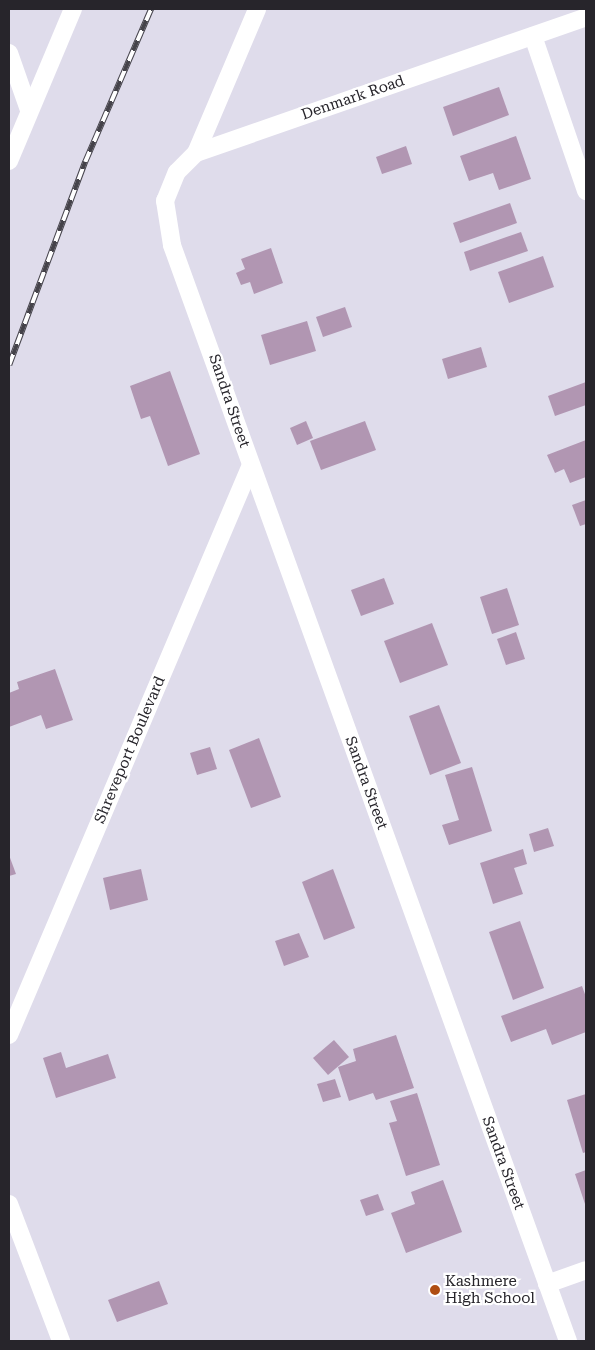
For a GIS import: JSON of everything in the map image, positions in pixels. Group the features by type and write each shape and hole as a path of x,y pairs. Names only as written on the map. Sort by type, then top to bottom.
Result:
{"street":[{"path":"9,161 73,9"},
{"path":"196,152 257,9"},
{"name":"Denmark Road","path":"169,222 166,201 168,194 177,172 196,152 586,17"},
{"path":"532,36 586,191"},
{"path":"9,53 29,110"},
{"name":"Sandra Street","path":"169,222 172,245 568,1341"},
{"name":"Shreveport Boulevard","path":"9,1035 251,465"},
{"path":"9,1204 61,1341"},
{"path":"547,1284 586,1270"}],"building":[{"path":"499,87 509,115 453,136 443,107"},
{"path":"516,136 531,179 499,190 493,173 469,181 460,156"},
{"path":"406,146 412,164 382,174 376,157"},
{"path":"510,203 517,223 460,243 453,223"},
{"path":"521,232 528,251 470,271 464,252"},
{"path":"271,248 283,283 254,294 250,282 241,285 236,273 245,269 241,259"},
{"path":"543,256 554,287 509,303 498,272"},
{"path":"345,307 352,327 323,337 316,317"},
{"path":"307,321 316,351 270,365 261,335"},
{"path":"481,347 487,367 448,379 442,359"},
{"path":"170,371 200,454 168,466 150,416 141,419 130,386"},
{"path":"586,382 586,405 555,416 548,396"},
{"path":"306,421 313,438 297,445 290,428"},
{"path":"365,421 376,450 321,470 310,441"},
{"path":"586,440 586,477 570,483 564,469 555,473 547,455"},
{"path":"586,500 586,524 580,526 572,505"},
{"path":"384,578 394,604 361,616 351,590"},
{"path":"507,588 519,625 492,634 480,597"},
{"path":"432,623 448,665 400,683 384,641"},
{"path":"516,632 525,659 506,665 497,639"},
{"path":"55,669 73,720 46,729 41,715 9,727 9,693 19,689 17,682"},
{"path":"439,705 461,763 430,775 409,716"},
{"path":"259,738 281,797 251,808 229,750"},
{"path":"210,747 217,769 197,775 190,753"},
{"path":"472,767 492,831 449,845 442,825 459,820 445,775"},
{"path":"548,828 554,846 534,852 529,834"},
{"path":"523,849 527,864 514,868 523,894 493,904 480,863"},
{"path":"9,855 16,874 9,876"},
{"path":"141,869 148,900 110,910 103,878"},
{"path":"333,869 355,928 324,940 302,882"},
{"path":"520,921 544,988 513,1000 489,932"},
{"path":"299,933 309,957 284,966 275,941"},
{"path":"582,986 586,997 586,1032 552,1045 546,1029 511,1042 501,1016"},
{"path":"396,1035 414,1088 376,1100 373,1093 349,1101 338,1067 356,1061 353,1049"},
{"path":"334,1040 349,1057 328,1075 313,1058"},
{"path":"61,1052 66,1068 108,1054 116,1078 56,1098 43,1058"},
{"path":"335,1079 341,1097 323,1102 317,1084"},
{"path":"417,1093 440,1165 406,1176 389,1123 397,1121 390,1101"},
{"path":"586,1094 586,1152 583,1153 567,1100"},
{"path":"586,1170 586,1207 575,1174"},
{"path":"443,1180 462,1232 406,1253 391,1213 415,1204 411,1192"},
{"path":"378,1194 384,1210 366,1216 360,1200"},
{"path":"159,1281 168,1304 117,1322 108,1300"}],"railway":[{"path":"9,365 85,162 151,9"}],"place":[{"name":"Kashmere High School","path":"435,1290"}]}
